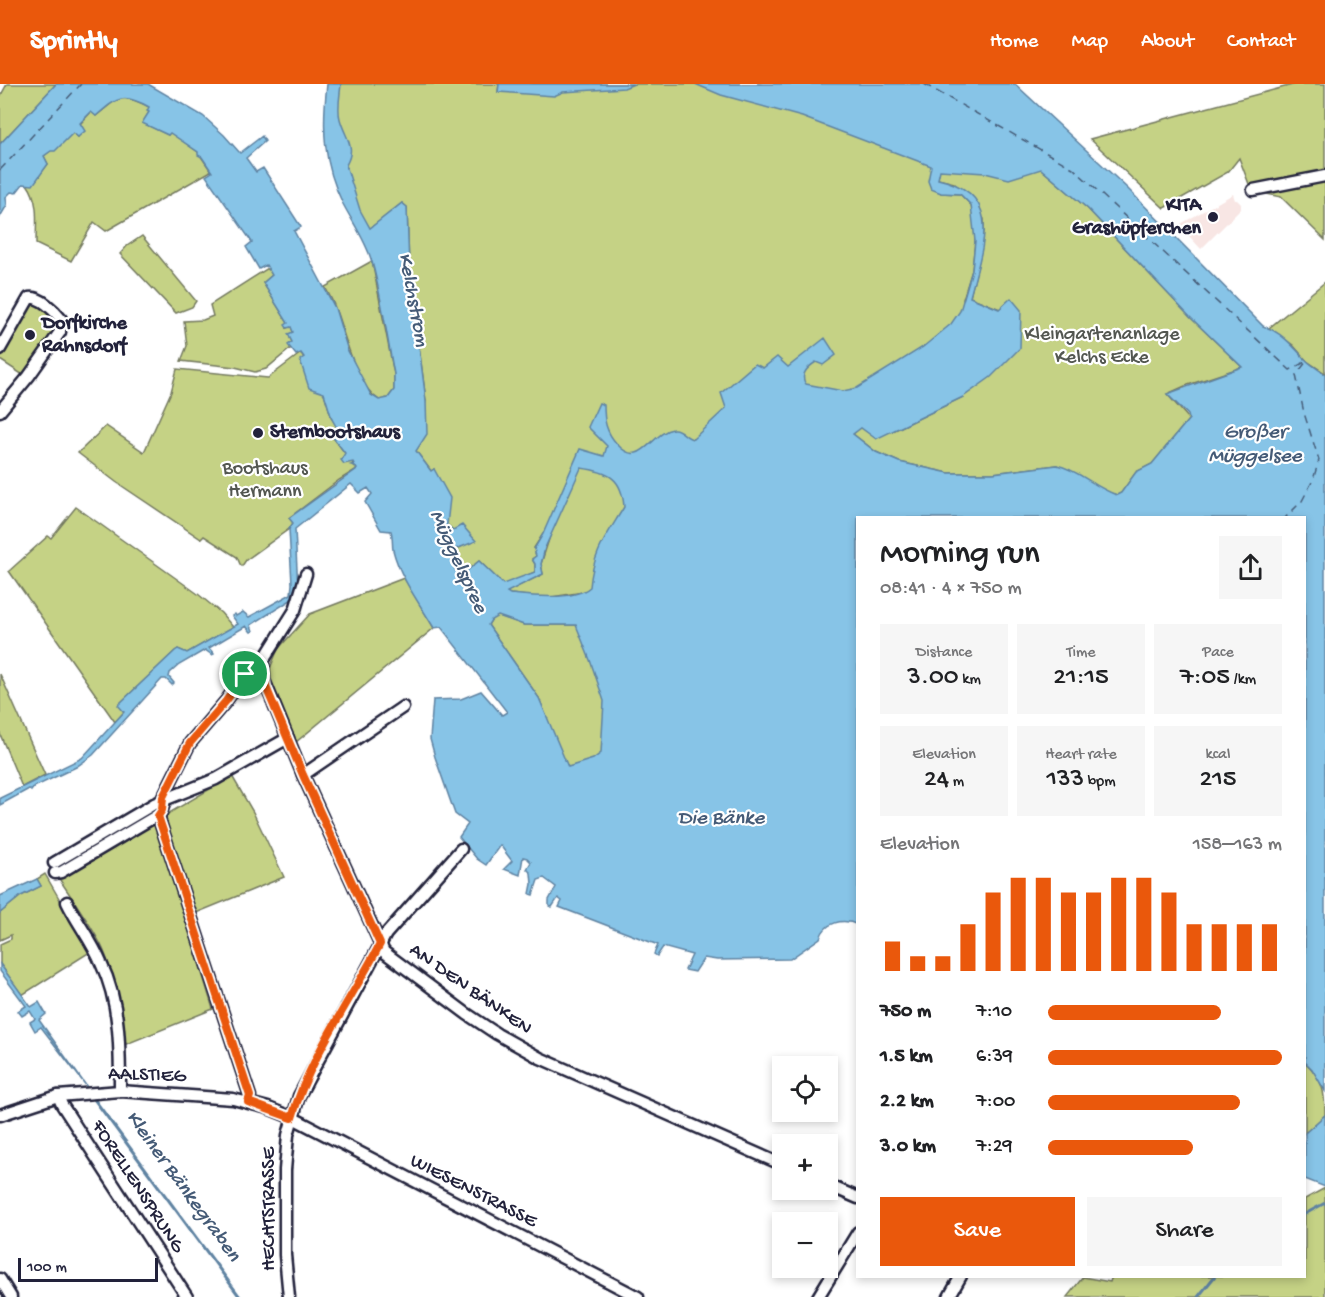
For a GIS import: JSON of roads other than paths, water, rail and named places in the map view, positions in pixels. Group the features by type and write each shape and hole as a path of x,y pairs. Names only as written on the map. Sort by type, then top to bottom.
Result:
{"street":[{"path":"1254,190 1325,176"},
{"path":"0,349 28,298 39,299 61,319 60,332 0,411"},
{"path":"288,738 216,779 163,800 54,868 60,872 158,816 162,810 163,800 174,774 190,743 226,701 251,666 263,662 295,610 306,574"},
{"name":"AN DEN BÄNKEN","path":"263,662 266,687 303,775 384,952 467,1014 540,1058 772,1160"},
{"path":"303,775 403,707"},
{"path":"174,774 189,790"},
{"path":"158,816 250,1096 248,1102"},
{"name":"HECHTSTRASSE","path":"289,1297 285,1254 284,1191 287,1146 299,1096 386,934 461,849"},
{"path":"67,902 103,966 111,993 120,1047 120,1091"},
{"name":"AALSTIEG","path":"0,1115 58,1096 120,1091 217,1097 248,1102 292,1118"},
{"name":"FORELLENSPRUNG","path":"58,1096 62,1106 187,1297"},
{"name":"WIESENSTRASSE","path":"292,1118 638,1297"},
{"path":"838,1189 856,1197"},
{"path":"818,1297 856,1235"},
{"path":"949,1297 960,1278"},
{"path":"0,1279 11,1297"}],"water":[{"path":"56,84 148,84 203,116 240,153 262,136 265,141 246,158 256,172 263,168 301,227 294,231 335,308 348,351 371,395 379,400 388,398 394,390 394,374 379,289 372,262 336,189 328,160 325,130 327,84 341,84 339,115 350,147 346,165 360,210 370,228 402,203 407,207 409,268 426,401 427,434 416,451 431,471 434,469 450,498 447,525 453,530 462,525 476,541 451,551 455,570 464,573 479,561 503,584 535,572 532,559 536,556 534,549 543,534 580,449 604,456 607,446 588,427 599,403 604,405 605,421 610,435 625,451 639,452 658,436 673,429 693,439 726,408 721,393 755,364 763,368 777,357 788,367 825,338 836,355 823,365 816,362 807,369 803,377 804,381 806,384 843,391 857,388 923,347 951,324 960,311 972,270 975,241 971,205 960,194 941,193 931,189 928,181 931,166 802,117 721,95 695,84 1015,84 1127,188 1263,326 1281,335 1307,361 1325,374 1325,1091 1306,1063 1306,516 856,516 856,924 841,922 830,925 820,938 790,959 717,960 704,958 695,972 685,970 692,955 663,947 657,956 654,954 658,945 559,907 562,901 558,898 552,907 549,906 549,900 556,887 544,878 538,880 533,895 530,894 531,873 527,869 531,862 527,858 523,857 520,875 504,869 512,861 500,845 486,865 477,859 459,837 468,824 455,814 430,739 433,700 461,699 481,691 502,715 507,712 441,627 434,628 400,571 393,550 391,531 381,530 365,502 372,494 368,488 360,493 351,484 295,529 298,590 294,598 251,625 253,631 251,632 246,626 209,648 214,654 205,650 179,665 170,673 169,677 174,683 172,685 166,679 162,679 93,755 76,767 0,805 0,798 82,758 124,712 118,705 175,651 178,649 187,653 238,624 232,616 235,614 236,616 243,612 249,617 291,594 289,529 293,523 289,518 357,469 351,465 354,464 353,462 344,464 341,460 345,453 332,436 338,430 324,393 309,388 300,360 304,357 301,353 296,355 288,345 292,342 288,334 293,332 291,327 287,328 285,325 288,323 263,283 272,275 266,265 259,269 246,247 252,242 206,176 212,172 198,152 170,133 168,135 142,123 149,112 147,111 149,107 140,102 120,99 96,116 91,112 80,123 85,131 78,137 73,133 55,151 44,156 48,164 33,185 23,184 16,193 11,192 6,197 7,205 0,217 0,144","holes":["1041,169 1088,209 1190,317 1242,367 1167,394 1188,415 1189,419 1152,464 1136,472 1121,493 1117,495 1057,465 993,473 949,473 899,462 876,452 853,434 861,428 876,439 963,397 991,377 1020,348 1021,310 1011,298 999,309 970,297 983,242 984,225 981,210 973,197 959,186 938,179 940,170 985,173 1009,179","581,468 606,474 612,478 620,489 624,507 597,554 590,587 563,596 510,594 507,592 543,574 541,564 545,548","498,616 524,625 576,625 604,701 601,753 593,759 568,767 539,698 488,625"]},
{"path":"499,84 634,84 624,88 563,92 554,96 498,92"},
{"path":"37,879 41,886 21,896 0,913 0,896"},
{"path":"0,964 31,1007 39,1002 46,1014 39,1020 87,1087 41,1027 35,1031 30,1022 35,1019 30,1011 22,1016 18,1011 26,1006 0,971"},
{"path":"1325,1115 1325,1187 1306,1179 1306,1132"}],"waterway":[{"name":"Kleiner Bänkegraben","path":"94,1099 240,1297"},
{"path":"1306,1213 1325,1203"},
{"path":"1198,1297 1213,1278"}],"place":[{"name":"KITA Grashüpferchen","path":"1213,217"},
{"name":"Dorfkirche Rahnsdorf","path":"30,335"},
{"name":"Sternbootshaus","path":"258,433"}],"water label":[{"name":"Kelchstrom","path":"412,300"},
{"name":"Großer Müggelsee","path":"1255,445"},
{"name":"Müggelspree","path":"457,562"},
{"name":"Die Bänke","path":"721,819"}],"park label":[{"name":"Kleingartenanlage Kelchs Ecke","path":"1102,346"},
{"name":"Bootshaus Hermann","path":"265,480"}]}
